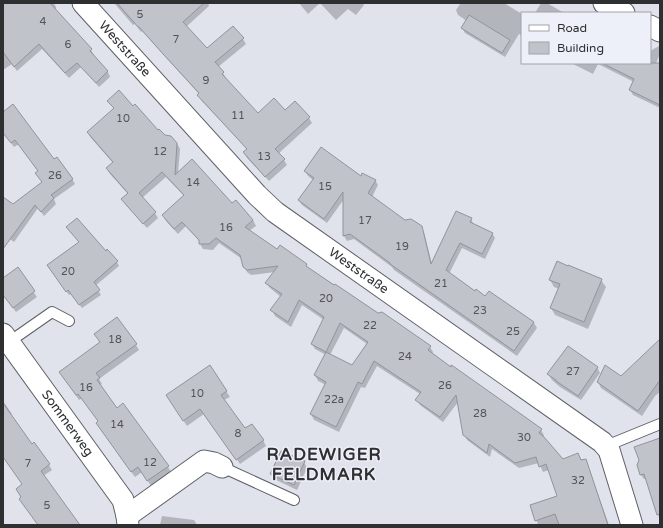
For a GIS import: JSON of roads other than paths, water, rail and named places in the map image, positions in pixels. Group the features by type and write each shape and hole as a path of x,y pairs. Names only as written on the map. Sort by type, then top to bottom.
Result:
{"street":[{"name":"Weststraße","path":"83,3 257,195 275,212 606,446"},
{"path":"604,3 622,12"},
{"path":"651,26 660,31"},
{"name":"Sommerweg","path":"6,338 123,500 128,520 204,461 214,463 222,467"},
{"path":"606,446 609,450 632,525"}],"lane":[{"path":"6,338 52,312 69,321"},
{"path":"606,446 660,424"},
{"path":"222,467 294,500"}],"district":[{"name":"RADEWIGER FELDMARK","path":"324,464"}]}
